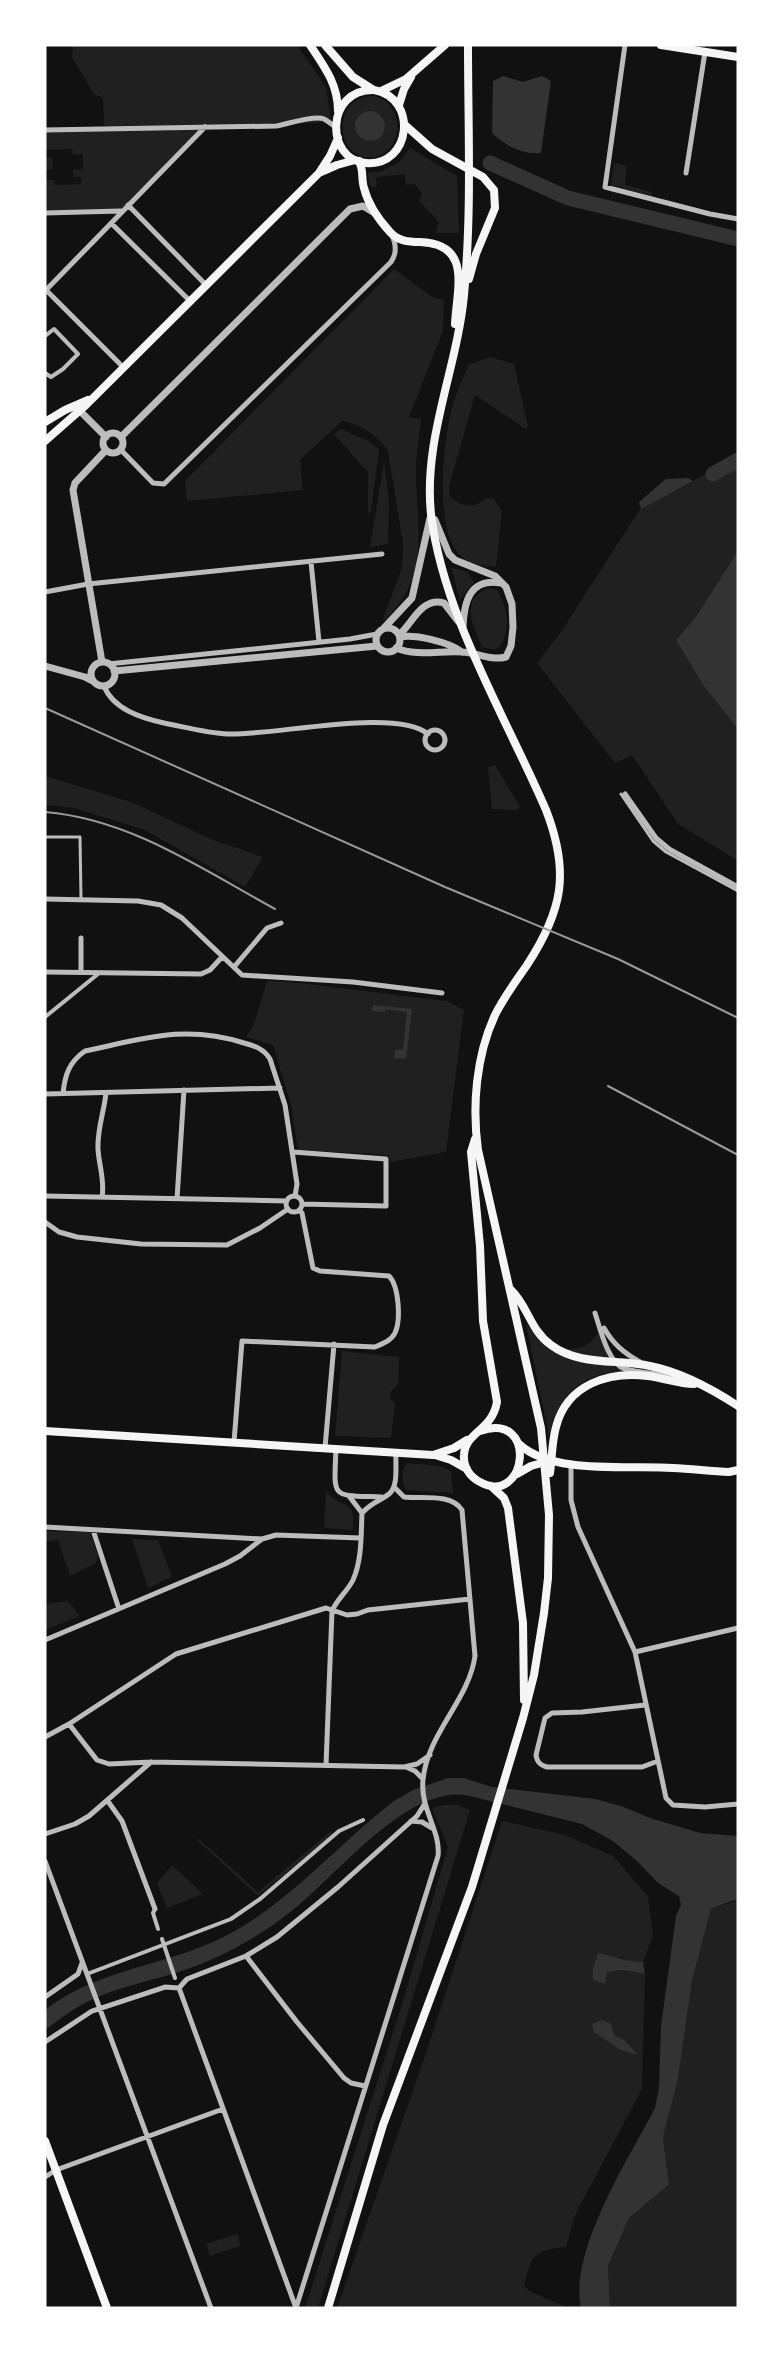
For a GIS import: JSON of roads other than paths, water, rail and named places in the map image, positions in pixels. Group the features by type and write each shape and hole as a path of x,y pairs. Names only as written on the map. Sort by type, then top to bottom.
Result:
{"main road":[{"path":"310,45 333,82 339,111 336,127 338,138 347,154 357,161 366,195 377,215 391,234 405,241 439,245 449,251 456,260 459,274 454,354"},
{"path":"320,173 337,165 357,161 377,163 395,152 402,140 405,125 399,105 388,95 353,77 325,45"},
{"path":"339,111 350,96 361,91 377,90 398,84 444,45"},
{"path":"661,45 738,57"},
{"path":"328,2308 383,2125 459,1926 523,1718 534,1675 544,1613 549,1543 548,1488 541,1428 476,1136 475,1110 478,1077 494,1017 549,927 556,910 560,890 558,850 551,822 463,628 442,572 431,513 434,444 464,296 468,235 468,47"},
{"path":"399,105 404,89 413,73"},
{"path":"405,125 432,149 483,177 494,190 495,208 476,254 464,296"},
{"path":"45,441 80,411 320,173 338,138"},
{"path":"45,424 65,410 92,398"},
{"path":"467,1470 464,1456 468,1442 492,1419 497,1396 483,1321 480,1246 471,1152 476,1136"},
{"path":"510,1289 519,1297 534,1328 551,1345 582,1358 647,1365 671,1372 738,1406"},
{"path":"548,1488 554,1438 564,1408 575,1394 595,1382 628,1375 695,1384"},
{"path":"433,1455 454,1448 487,1429 501,1429 508,1432 532,1454 549,1461 735,1473"},
{"path":"45,1431 396,1452 433,1455 451,1460 467,1470 477,1481 491,1486 504,1498 508,1508 523,1623 523,1718"},
{"path":"514,1476 521,1464 518,1443"},
{"path":"491,1486 506,1483 531,1466 549,1461"},
{"path":"45,2141 107,2308"}],"street":[{"path":"625,45 605,187 738,219"},
{"path":"686,173 705,52"},
{"path":"45,130 276,126 315,117 336,127"},
{"path":"123,368 45,290 205,127"},
{"path":"128,205 206,285"},
{"path":"121,437 350,209 363,206 377,215"},
{"path":"45,213 122,211"},
{"path":"111,223 190,301"},
{"path":"121,450 153,483 164,484 390,262 395,256 396,244 391,234"},
{"path":"45,336 54,329 78,354 51,377 45,373"},
{"path":"45,424 67,413 80,411 105,437"},
{"path":"113,433 121,437 124,444 121,450 114,454 106,450 103,444 105,437 113,433"},
{"path":"106,450 75,483 73,490 88,584 105,663 114,671 377,646 384,651 396,648 414,652 462,652 498,659 506,657 510,652 513,627 512,604 506,587 489,573 454,560 449,554 431,513"},
{"path":"93,681 91,676 93,667 105,663 319,642 377,634 412,598 431,513"},
{"path":"45,592 88,584 382,554"},
{"path":"311,562 319,642"},
{"path":"463,628 465,602 469,595 482,584 501,583"},
{"path":"396,648 399,636 420,610 433,602 444,603 463,628"},
{"path":"384,628 393,629 399,636"},
{"path":"377,634 377,646"},
{"path":"399,636 410,635 455,646 462,652"},
{"path":"45,666 85,677 104,686 109,697 132,712 151,720 201,731 243,734 326,725 383,723 413,726 421,728 428,734"},
{"path":"104,686 113,679 114,671"},
{"path":"623,794 656,838 669,849 738,889"},
{"path":"45,899 138,901 161,905 182,918 242,975 353,982 442,993"},
{"path":"234,967 267,927 281,923"},
{"path":"81,938 81,972"},
{"path":"45,972 201,974 210,970 222,957"},
{"path":"45,1017 99,973"},
{"path":"63,1093 68,1068 74,1058 85,1051 175,1033 199,1033 230,1038 262,1050 270,1059 280,1088 293,1152 297,1185 295,1197"},
{"path":"45,1094 280,1088"},
{"path":"177,1199 184,1090"},
{"path":"102,1197 103,1178 98,1138 106,1093"},
{"path":"293,1152 386,1159 386,1206 302,1203"},
{"path":"45,1196 287,1201 295,1197"},
{"path":"295,1197 299,1198 302,1203"},
{"path":"287,1201 288,1209"},
{"path":"299,1210 302,1203"},
{"path":"288,1209 292,1212 299,1210"},
{"path":"45,1222 59,1232 77,1237 141,1244 227,1245 260,1228 288,1209"},
{"path":"234,1442 242,1341 375,1347 386,1343 394,1335 398,1323 395,1282 389,1276 320,1271 313,1268 302,1213 299,1210"},
{"path":"647,1365 622,1352 610,1340 595,1313 614,1362 626,1370 657,1373 695,1384"},
{"path":"325,1448 334,1344"},
{"path":"336,1448 334,1488 349,1496 382,1497"},
{"path":"326,1765 332,1611 358,1568 362,1513 394,1487 396,1452"},
{"path":"571,1463 571,1500 578,1527 635,1652 666,1798 673,1805 705,1807 738,1804"},
{"path":"296,2308 364,2086 438,1857 439,1848 424,1804 423,1782 430,1755 473,1671 475,1656 462,1510 451,1499 404,1497 394,1487"},
{"path":"349,1496 362,1513"},
{"path":"45,1527 262,1539 276,1535 360,1538"},
{"path":"93,1530 119,1609"},
{"path":"45,1640 225,1564 262,1539"},
{"path":"45,1737 69,1724 176,1654 326,1608 332,1611 357,1614 368,1610 470,1599"},
{"path":"635,1652 738,1628"},
{"path":"645,1705 552,1713 545,1718 536,1760 540,1765 547,1767 642,1767 658,1761"},
{"path":"69,1724 97,1760 109,1764 151,1762 406,1767 417,1764 430,1755"},
{"path":"45,1834 75,1824 89,1816 151,1762"},
{"path":"406,1767 415,1771 423,1782"},
{"path":"107,1800 122,1821 155,1909 153,1913 158,1929"},
{"path":"45,2042 100,2007 165,1987 178,1988 187,1980 246,1956 297,1922 411,1821 424,1804"},
{"path":"87,1974 231,1919 260,1899 339,1831 363,1820"},
{"path":"411,1821 422,1822 432,1828"},
{"path":"45,1861 211,2308"},
{"path":"162,1939 175,1978"},
{"path":"125,1952 127,1959"},
{"path":"246,1956 344,2078 351,2083 364,2086"},
{"path":"45,1997 78,1974 82,1963"},
{"path":"178,1988 296,2308"},
{"path":"45,2177 56,2170 223,2109"}],"lane":[{"path":"45,837 80,837 81,900"}],"waterway":[{"path":"490,163 568,198 738,239"},
{"path":"713,474 738,460"}],"railway":[{"path":"45,708 445,887 618,959 738,1018"},
{"path":"45,812 107,824 136,835 193,863 275,909"},
{"path":"608,1086 738,1155"}]}
